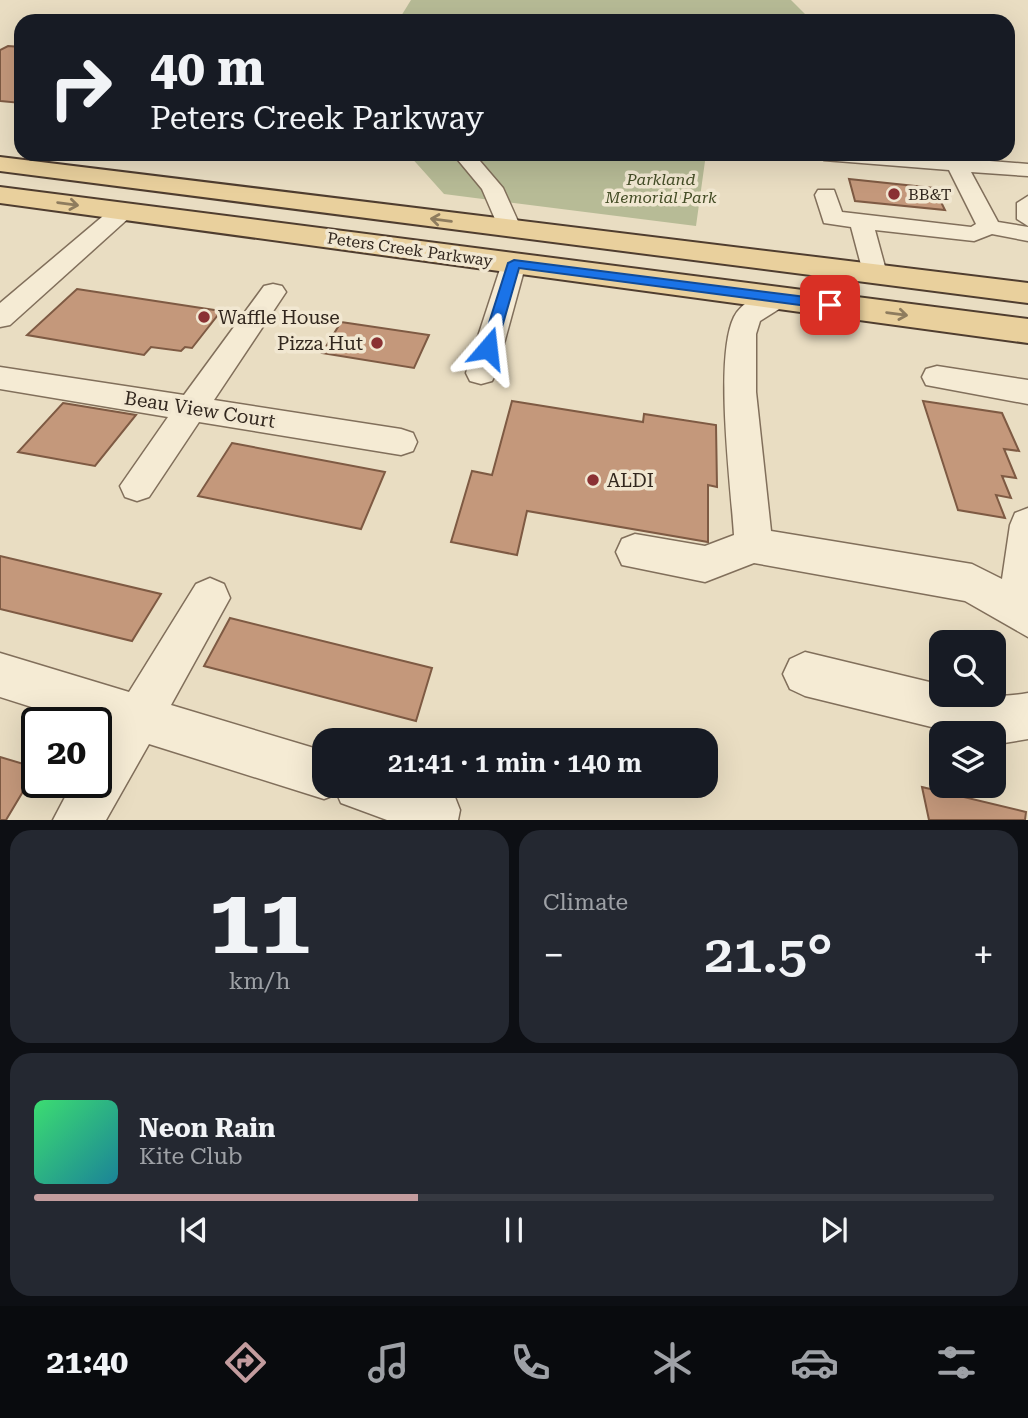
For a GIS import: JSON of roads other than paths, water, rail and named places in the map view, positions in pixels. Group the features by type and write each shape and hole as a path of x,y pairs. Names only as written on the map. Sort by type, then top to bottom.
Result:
{"main road":[{"name":"Peters Creek Parkway","path":"0,164 1028,293"},
{"name":"Peters Creek Parkway","path":"0,195 1028,331"},
{"path":"514,263 527,243 637,256 867,273"}],"street":[{"path":"470,161 485,177 509,228"},
{"path":"819,161 832,218 974,234 984,232 989,227"},
{"path":"896,161 1028,170"},
{"path":"958,167 989,227"},
{"path":"1028,203 1028,219"},
{"path":"0,318 123,211"},
{"path":"861,221 867,273"},
{"path":"989,227 1028,234"},
{"path":"481,373 514,263"},
{"path":"137,486 273,292"},
{"path":"754,546 743,415 740,336 747,318 754,310 778,298"},
{"path":"937,377 1028,392"},
{"name":"Beau View Court","path":"0,378 401,442"},
{"path":"635,552 705,564 754,546 972,583 1023,613 1028,525"},
{"path":"78,820 210,598"},
{"path":"805,674 998,721 1028,716"},
{"path":"0,675 312,771"},
{"path":"396,798 435,810 433,820"}],"place":[{"name":"BB&T","path":"894,194"},
{"name":"Waffle House","path":"204,317"},
{"name":"Pizza Hut","path":"377,343"},
{"name":"ALDI","path":"593,480"}],"park label":[{"name":"Parkland Memorial Park","path":"661,188"}]}
